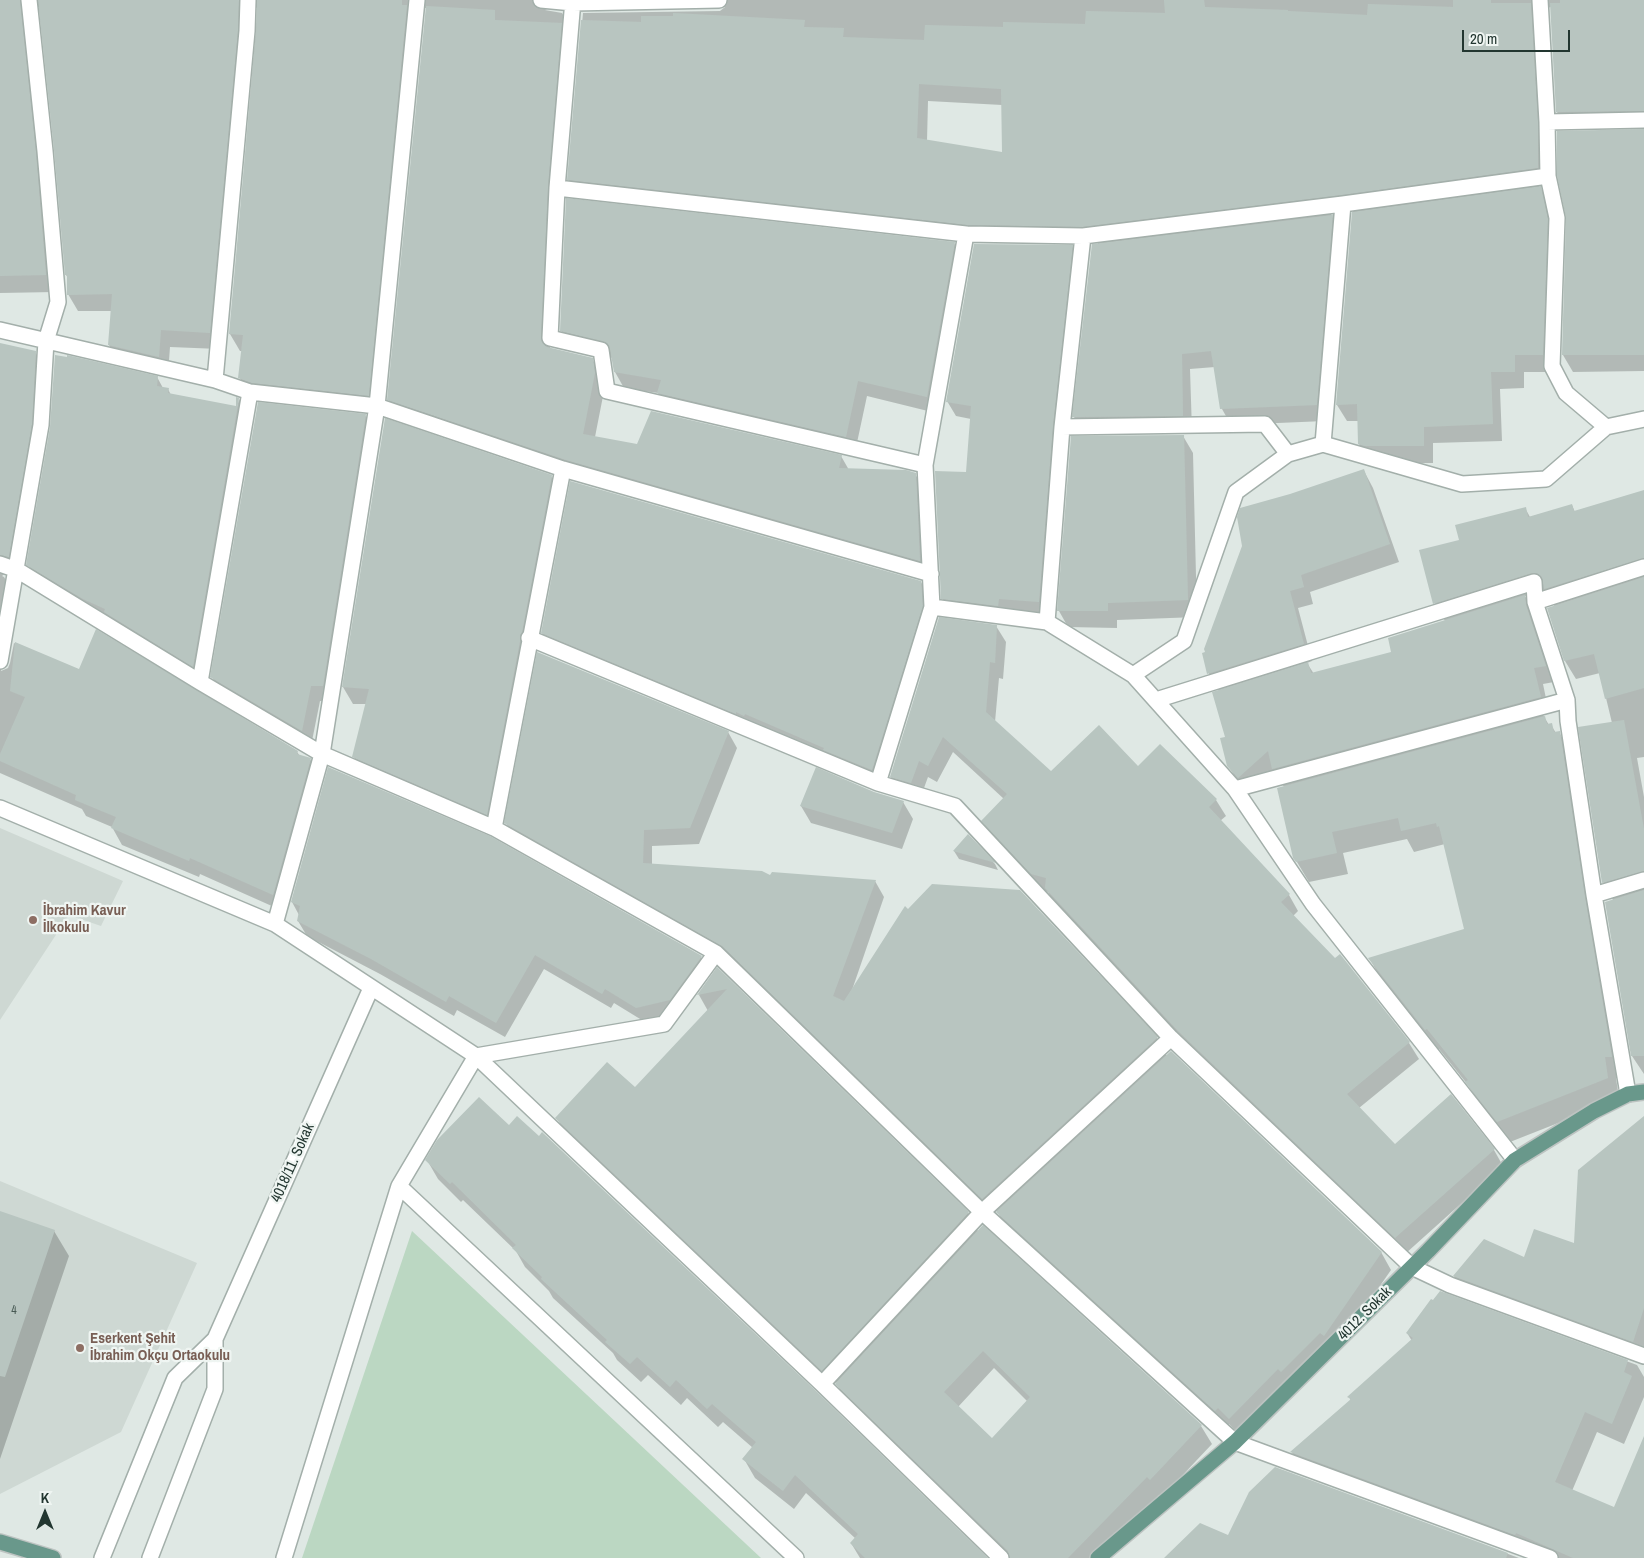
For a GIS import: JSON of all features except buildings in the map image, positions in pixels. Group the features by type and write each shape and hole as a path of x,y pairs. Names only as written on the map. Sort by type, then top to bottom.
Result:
{"main road":[{"name":"4012. Sokak","path":"1098,1558 1235,1442 1412,1267 1515,1160 1594,1111 1628,1094 1644,1092"},
{"path":"0,1542 53,1558"}],"street":[{"path":"0,661 41,425 46,341 58,302 29,0"},
{"path":"215,380 247,31 248,0"},
{"path":"275,924 322,754 377,406 416,0"},
{"path":"541,0 719,0"},
{"path":"1540,0 1548,176 1557,218 1552,366 1566,393 1606,427"},
{"path":"573,1 557,188 550,338 601,350 606,392 925,465"},
{"path":"1547,122 1644,120"},
{"path":"557,188 966,234 1083,236 1343,204 1548,176"},
{"path":"1323,444 1343,204"},
{"path":"878,784 932,607 925,465 966,234"},
{"path":"1047,622 1062,427 1083,236"},
{"path":"0,330 215,380 250,392 377,406 563,469 931,574"},
{"path":"200,682 250,392"},
{"path":"1133,675 1184,641 1236,492 1288,454 1323,444 1462,484 1546,479 1606,427 1644,419"},
{"path":"1062,427 1264,424 1288,454"},
{"path":"494,828 563,469"},
{"path":"0,564 17,570 322,754 494,828 716,953 982,1212 1235,1442 1550,1558"},
{"path":"1535,602 1644,567"},
{"path":"1156,700 1534,582 1535,602 1567,700 1568,721 1594,895 1628,1094"},
{"path":"932,607 1047,622 1133,675 1235,789 1313,904 1515,1160"},
{"path":"529,638 878,784 955,806 1171,1038 1412,1267 1450,1285 1644,1356"},
{"path":"1235,789 1567,700"},
{"path":"0,808 275,924 476,1056 822,1384 1001,1558"},
{"path":"1594,895 1644,880"},
{"path":"284,1558 399,1186 476,1056 664,1024 716,953"},
{"name":"4018/11. Sokak","path":"102,1558 175,1378 215,1338 371,988"},
{"path":"822,1384 982,1212 1171,1038"},
{"path":"399,1186 796,1558"},
{"name":"4018/11. Sokak","path":"150,1558 215,1389 215,1338"}],"shaded area":[{"name":"İbrahim Kavur İlkokulu","path":"0,828 123,881 101,926 69,915 0,1020"},
{"name":"Eserkent Şehit İbrahim Okçu Ortaokulu","path":"0,1181 197,1263 121,1432 0,1494"}],"green space":[{"path":"412,1231 761,1558 302,1558"}],"place":[{"name":"İbrahim Kavur İlkokulu","path":"33,920"},
{"name":"Eserkent Şehit İbrahim Okçu Ortaokulu","path":"80,1348"}]}
